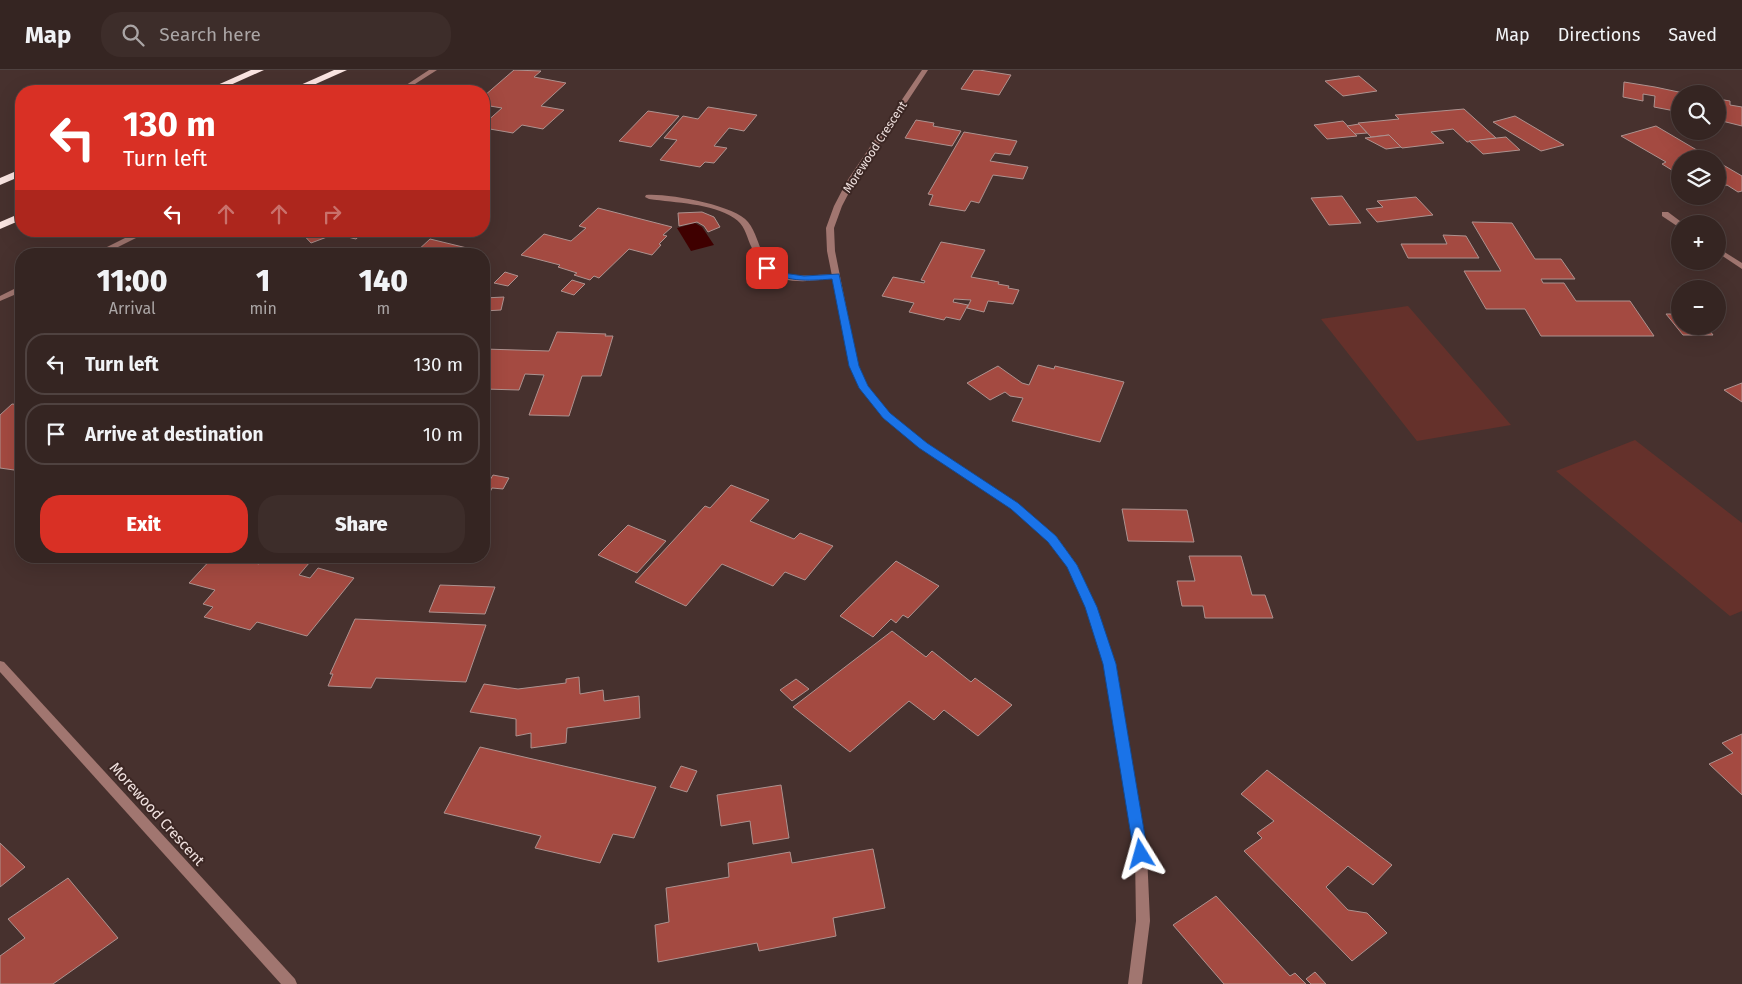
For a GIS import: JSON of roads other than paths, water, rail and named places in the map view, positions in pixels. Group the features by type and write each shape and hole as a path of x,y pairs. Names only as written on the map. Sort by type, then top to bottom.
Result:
{"highway":[{"path":"223,85 259,70"},
{"path":"306,85 342,70"},
{"path":"0,182 15,175"},
{"path":"0,226 15,219"}],"street":[{"path":"410,85 434,70"},
{"name":"Morewood Crescent","path":"925,70 851,181 838,206 830,228 831,251 854,366 864,388 886,416 923,445 1014,506 1052,539 1072,565 1091,607 1110,664 1141,854 1143,921 1135,984"},
{"path":"649,197 717,208 739,218 745,223 767,268 780,275 804,279 836,276"},
{"path":"1665,214 1671,218"},
{"path":"110,248 133,237"},
{"path":"1726,256 1742,267"},
{"path":"0,299 15,292"},
{"name":"Morewood Crescent","path":"0,666 290,984"}]}
